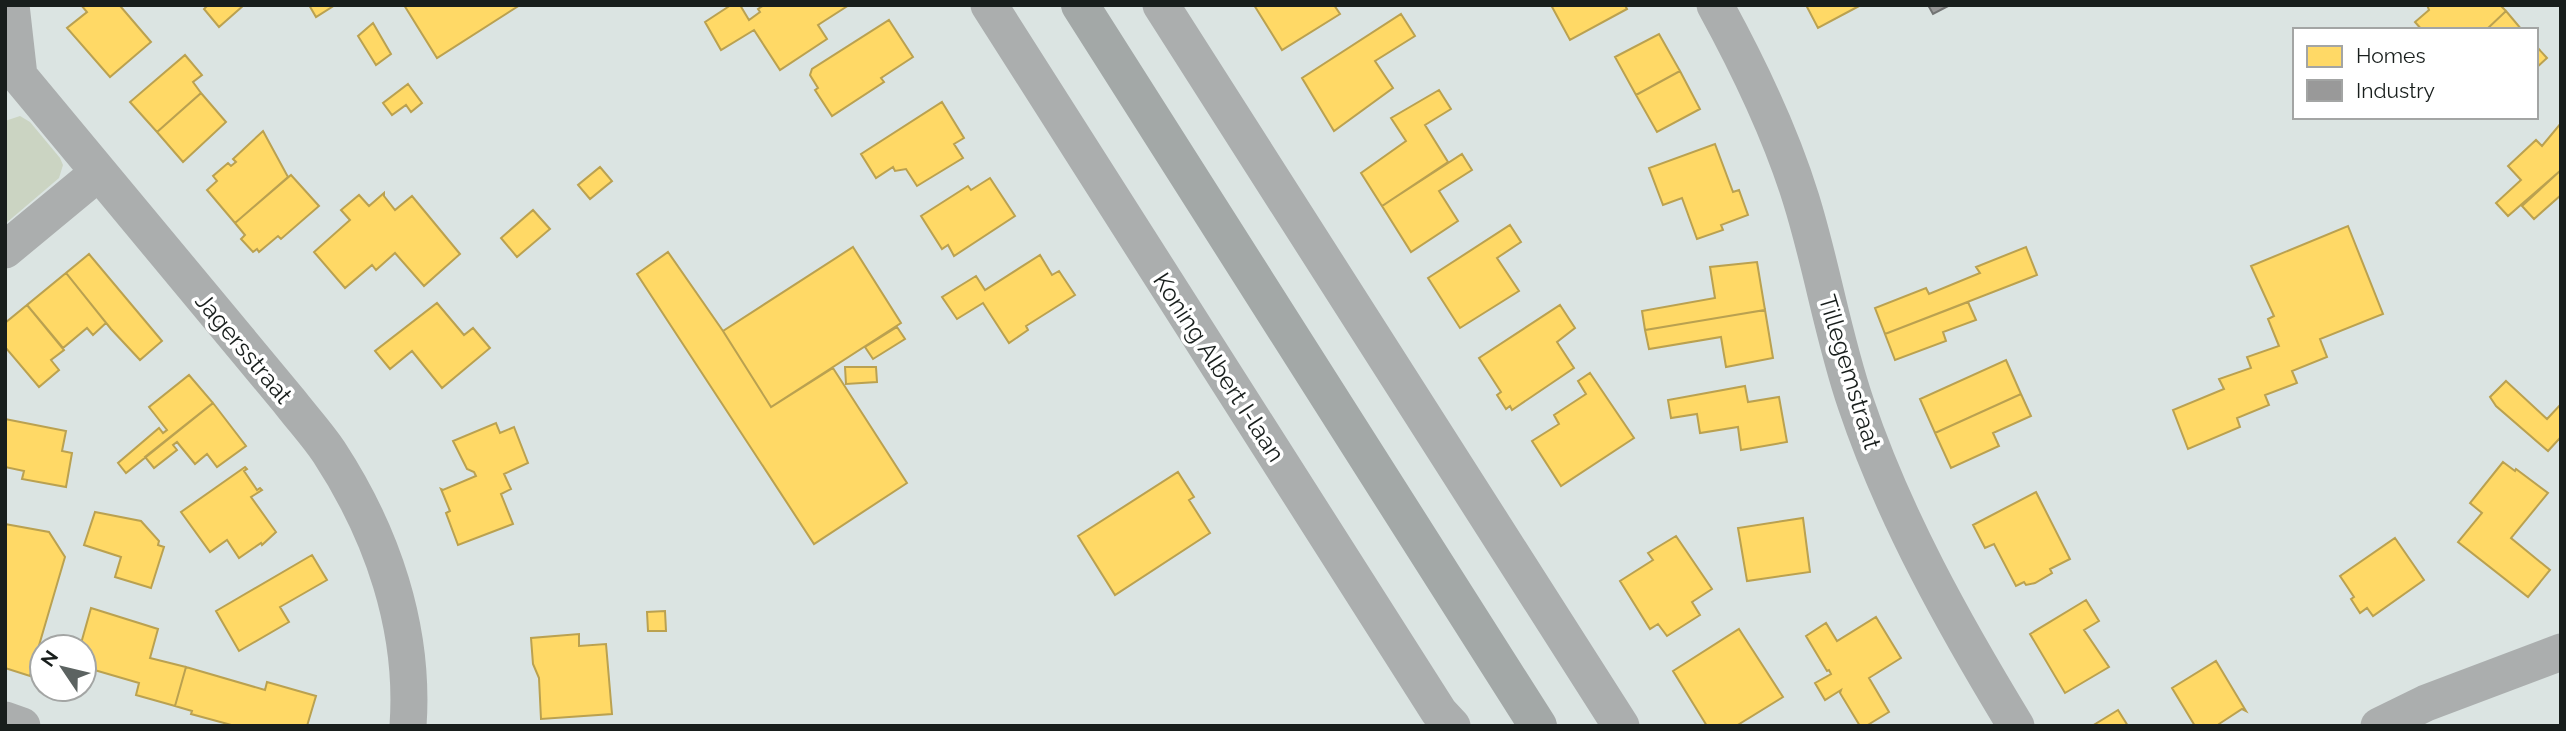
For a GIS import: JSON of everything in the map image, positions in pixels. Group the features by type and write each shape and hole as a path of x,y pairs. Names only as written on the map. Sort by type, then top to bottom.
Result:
{"main road":[{"path":"1080,5 1538,726"}],"street":[{"name":"Koning Albert I-laan","path":"989,5 1440,712 1452,726"},
{"path":"1161,5 1621,726"},
{"name":"Tillegemstraat","path":"1715,5 1750,71 1787,159 1810,230 1855,403 1882,472 1971,653 2016,726"},
{"name":"Jagersstraat","path":"8,7 19,76 289,401 327,450 355,497 373,533 397,603 408,666 408,726"},
{"path":"5,250 97,173"},
{"path":"2379,726 2426,703 2561,652"},
{"path":"5,720 22,726"}],"green space":[{"path":"20,116 30,122 63,165 59,178 5,224 5,121"}],"building: Homes":[{"path":"81,5 123,5 121,7 151,42 110,77 67,28 87,12"},
{"path":"208,5 244,5 219,27 204,9"},
{"path":"309,5 335,5 316,17"},
{"path":"404,5 520,5 437,58"},
{"path":"731,5 740,5 749,20 760,12 758,9 764,5 849,5 818,25 827,39 780,70 754,30 721,50 705,22"},
{"path":"1254,5 1334,5 1340,14 1282,50"},
{"path":"1551,5 1625,5 1627,9 1570,40"},
{"path":"1806,5 1861,5 1818,28"},
{"path":"2427,5 2500,5 2506,11 2488,28 2420,28 2415,22 2429,10"},
{"path":"2506,11 2520,28 2488,28"},
{"path":"1401,14 1415,36 1375,61 1393,88 1334,131 1302,78"},
{"path":"889,20 913,57 881,78 884,82 832,116 815,90 818,88 810,75 812,69"},
{"path":"373,23 391,54 376,65 358,36"},
{"path":"1659,34 1680,71 1636,95 1615,57"},
{"path":"2538,48 2547,58 2538,66"},
{"path":"185,55 202,75 193,82 201,93 157,132 130,102"},
{"path":"1680,71 1700,109 1657,132 1636,95"},
{"path":"408,84 422,103 411,112 406,105 392,115 383,103"},
{"path":"1439,90 1451,109 1425,125 1448,162 1382,206 1361,173 1406,141 1391,118"},
{"path":"201,93 226,122 183,162 157,132"},
{"path":"942,102 964,138 954,144 963,158 917,186 906,169 895,171 893,167 876,178 861,154"},
{"path":"2561,123 2561,170 2508,216 2496,203 2521,180 2508,166 2536,140 2542,146"},
{"path":"263,131 288,177 235,223 207,190 217,181 213,176 228,163 231,166 236,162 233,159"},
{"path":"1715,144 1733,192 1739,190 1748,215 1721,225 1723,230 1697,239 1682,198 1663,205 1649,168"},
{"path":"1462,154 1472,170 1439,191 1458,221 1411,252 1382,206"},
{"path":"600,167 612,181 590,199 578,185"},
{"path":"2561,170 2561,195 2534,219 2522,206"},
{"path":"291,175 319,206 281,239 278,236 259,252 257,249 253,252 241,239 245,235 235,223"},
{"path":"990,178 1015,216 954,256 948,245 942,249 921,216 968,186 971,190"},
{"path":"384,193 395,210 412,196 460,254 424,286 395,253 376,270 372,265 345,288 314,252 350,220 341,210 359,195 369,206"},
{"path":"533,210 550,229 517,257 501,238"},
{"path":"1510,225 1521,242 1497,258 1519,291 1460,328 1428,278"},
{"path":"2348,226 2383,314 2320,339 2327,357 2292,371 2297,383 2265,395 2269,405 2237,418 2240,427 2188,449 2173,410 2224,389 2219,379 2251,368 2247,357 2279,346 2268,319 2274,316 2251,266"},
{"path":"853,247 901,323 771,407 723,331"},
{"path":"2026,247 2037,275 1885,334 1875,308 1926,288 1929,294 1980,273 1976,267"},
{"path":"668,252 771,407 833,368 907,483 814,544 637,274"},
{"path":"89,254 162,341 140,360 66,273"},
{"path":"1040,255 1052,275 1059,271 1075,295 1026,326 1028,330 1009,343 983,303 957,319 942,297 976,276 985,290"},
{"path":"1757,262 1765,310 1645,330 1642,311 1715,298 1710,267"},
{"path":"66,273 106,323 93,335 87,328 63,348 27,305"},
{"path":"1968,302 1976,320 1943,332 1946,341 1895,360 1885,334"},
{"path":"437,303 464,335 473,328 490,348 442,388 412,351 390,369 375,351"},
{"path":"27,305 64,350 51,360 59,370 39,387 5,347 5,323"},
{"path":"1560,305 1575,328 1557,342 1574,368 1512,410 1510,406 1506,409 1497,395 1501,392 1479,358"},
{"path":"1765,310 1773,358 1726,367 1721,337 1649,349 1645,330"},
{"path":"897,327 905,339 873,359 865,347"},
{"path":"2006,360 2021,394 1935,433 1920,399"},
{"path":"845,367 876,367 877,382 846,384"},
{"path":"1590,373 1634,438 1561,486 1532,441 1559,424 1554,415 1586,394 1578,381"},
{"path":"189,375 213,403 126,473 118,463 159,428 163,433 167,430 149,407"},
{"path":"2506,381 2547,419 2561,404 2561,441 2559,439 2548,451 2496,406 2490,397"},
{"path":"1745,386 1748,402 1779,397 1787,442 1741,450 1738,427 1700,433 1697,414 1671,418 1668,400"},
{"path":"2021,394 2031,416 1993,433 1999,446 1951,468 1935,433"},
{"path":"213,403 246,446 217,467 207,454 195,464 177,442 173,445 177,450 154,468 145,457"},
{"path":"5,419 66,431 62,451 72,453 66,487 22,479 24,471 5,467"},
{"path":"496,423 500,433 514,427 528,463 504,474 511,489 501,494 513,524 458,545 446,513 450,511 441,489 476,476 467,469 453,441"},
{"path":"2503,462 2548,493 2511,538 2550,570 2528,597 2458,542 2482,513 2470,503"},
{"path":"245,467 247,469 244,471 257,490 262,490 251,497 276,532 262,545 261,543 239,558 227,540 210,552 181,512"},
{"path":"1178,472 1194,497 1189,500 1210,533 1115,595 1078,536"},
{"path":"2036,492 2070,559 2050,569 2052,573 2035,583 2026,585 2024,582 2016,586 1994,544 1985,548 1973,525"},
{"path":"95,512 141,521 159,541 158,545 164,547 151,588 115,577 121,557 84,545"},
{"path":"1803,518 1810,572 1747,581 1738,528"},
{"path":"5,524 49,532 65,557 43,633 28,633 28,675 5,668"},
{"path":"1676,536 1712,589 1692,602 1700,615 1667,636 1658,624 1650,629 1620,581 1653,560 1648,553"},
{"path":"2395,538 2424,580 2373,616 2367,608 2360,613 2351,599 2354,597 2340,576"},
{"path":"312,555 327,580 280,607 289,622 239,651 216,611"},
{"path":"2086,600 2099,621 2084,630 2109,667 2065,693 2030,634"},
{"path":"91,608 158,629 150,658 186,667 175,706 136,695 139,683 98,671 98,633 84,633"},
{"path":"665,611 666,631 648,631 647,612"},
{"path":"1876,617 1901,658 1869,678 1889,712 1866,726 1860,726 1840,693 1841,690 1825,700 1815,683 1831,674 1806,636 1826,623 1837,641"},
{"path":"1739,629 1783,697 1736,726 1707,726 1673,671"},
{"path":"579,634 579,646 606,644 612,714 541,719 539,678 533,664 531,638"},
{"path":"2216,661 2246,711 2242,709 2219,724 2220,726 2195,726 2172,688"},
{"path":"186,667 265,690 267,682 316,696 307,726 235,726 191,714 192,711 175,706"},
{"path":"2118,710 2128,726 2092,726"}],"building: Industry":[{"path":"1928,5 1950,5 1933,14"}]}
